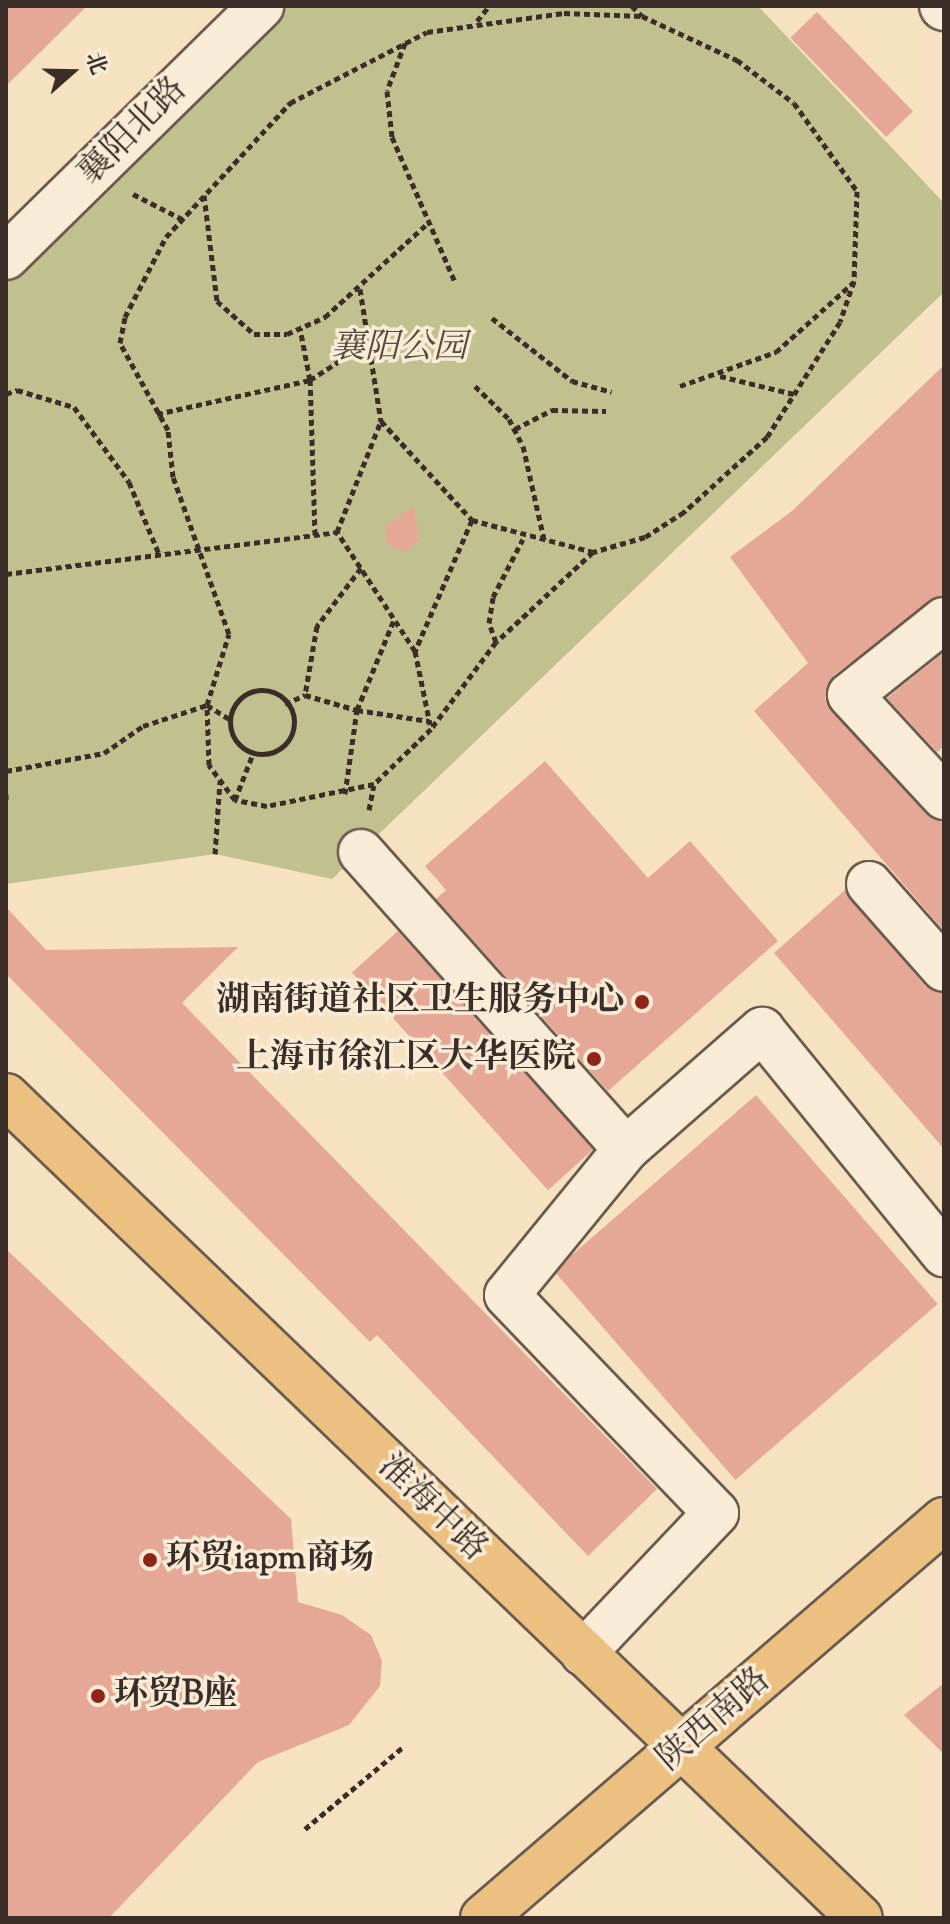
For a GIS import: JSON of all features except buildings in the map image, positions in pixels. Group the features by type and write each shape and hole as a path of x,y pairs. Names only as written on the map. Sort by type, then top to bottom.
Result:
{"main road":[{"name":"淮海中路","path":"6,1096 860,1918"},
{"name":"陕西南路","path":"483,1918 944,1520"}],"street":[{"name":"襄阳北路","path":"6,257 261,6"},
{"path":"944,620 850,695 944,797"},
{"path":"361,852 626,1149"},
{"path":"869,884 944,969"},
{"path":"583,1653 716,1513 507,1295 626,1149 762,1030 944,1254"}],"path":[{"path":"475,23 489,6"},
{"path":"381,421 472,520 523,539 593,552 645,537 684,512 767,437 840,322 854,281 857,191 794,103 737,60 642,16 632,6"},
{"path":"593,552 496,642 431,729 374,784 345,794 267,806 235,800 209,765 207,705 229,634 195,550 173,477 168,430 120,343 135,295 182,219 290,103 405,42 475,23 564,13 642,16"},
{"path":"405,42 387,91 392,137 455,282"},
{"path":"121,187 182,219"},
{"path":"204,195 217,301 254,334 300,328 360,288 430,221"},
{"path":"680,386 719,376 776,352 854,281"},
{"path":"337,532 381,421 360,288"},
{"path":"492,318 572,381 612,392"},
{"path":"300,328 310,380 315,535"},
{"path":"157,414 310,380 369,342"},
{"path":"719,376 794,394"},
{"path":"475,386 515,429 545,544"},
{"path":"6,394 17,390 74,407 129,482 159,554"},
{"path":"515,429 552,410 606,411"},
{"path":"415,651 472,520"},
{"path":"6,574 337,532"},
{"path":"337,532 415,651 431,729"},
{"path":"496,642 489,623 493,597 523,539"},
{"path":"305,695 317,626 361,568"},
{"path":"345,794 357,710 394,619"},
{"path":"270,689 298,717 295,734 270,755 237,746 229,719 229,706 245,693 270,689"},
{"path":"285,704 305,695 357,710 429,721"},
{"path":"207,705 229,719"},
{"path":"6,771 104,753 143,726 207,705"},
{"path":"235,800 254,751"},
{"path":"215,854 220,780"},
{"path":"6,794 6,801"},
{"path":"305,1829 403,1747"}],"green space":[{"name":"襄阳公园","path":"265,6 758,6 944,203 944,292 332,879 215,854 6,884 6,268"}],"place":[{"name":"湖南街道社区卫生服务中心","path":"642,1002"},
{"name":"上海市徐汇区大华医院","path":"594,1059"},
{"name":"环贸iapm商场","path":"150,1560"},
{"name":"环贸B座","path":"98,1696"}]}
